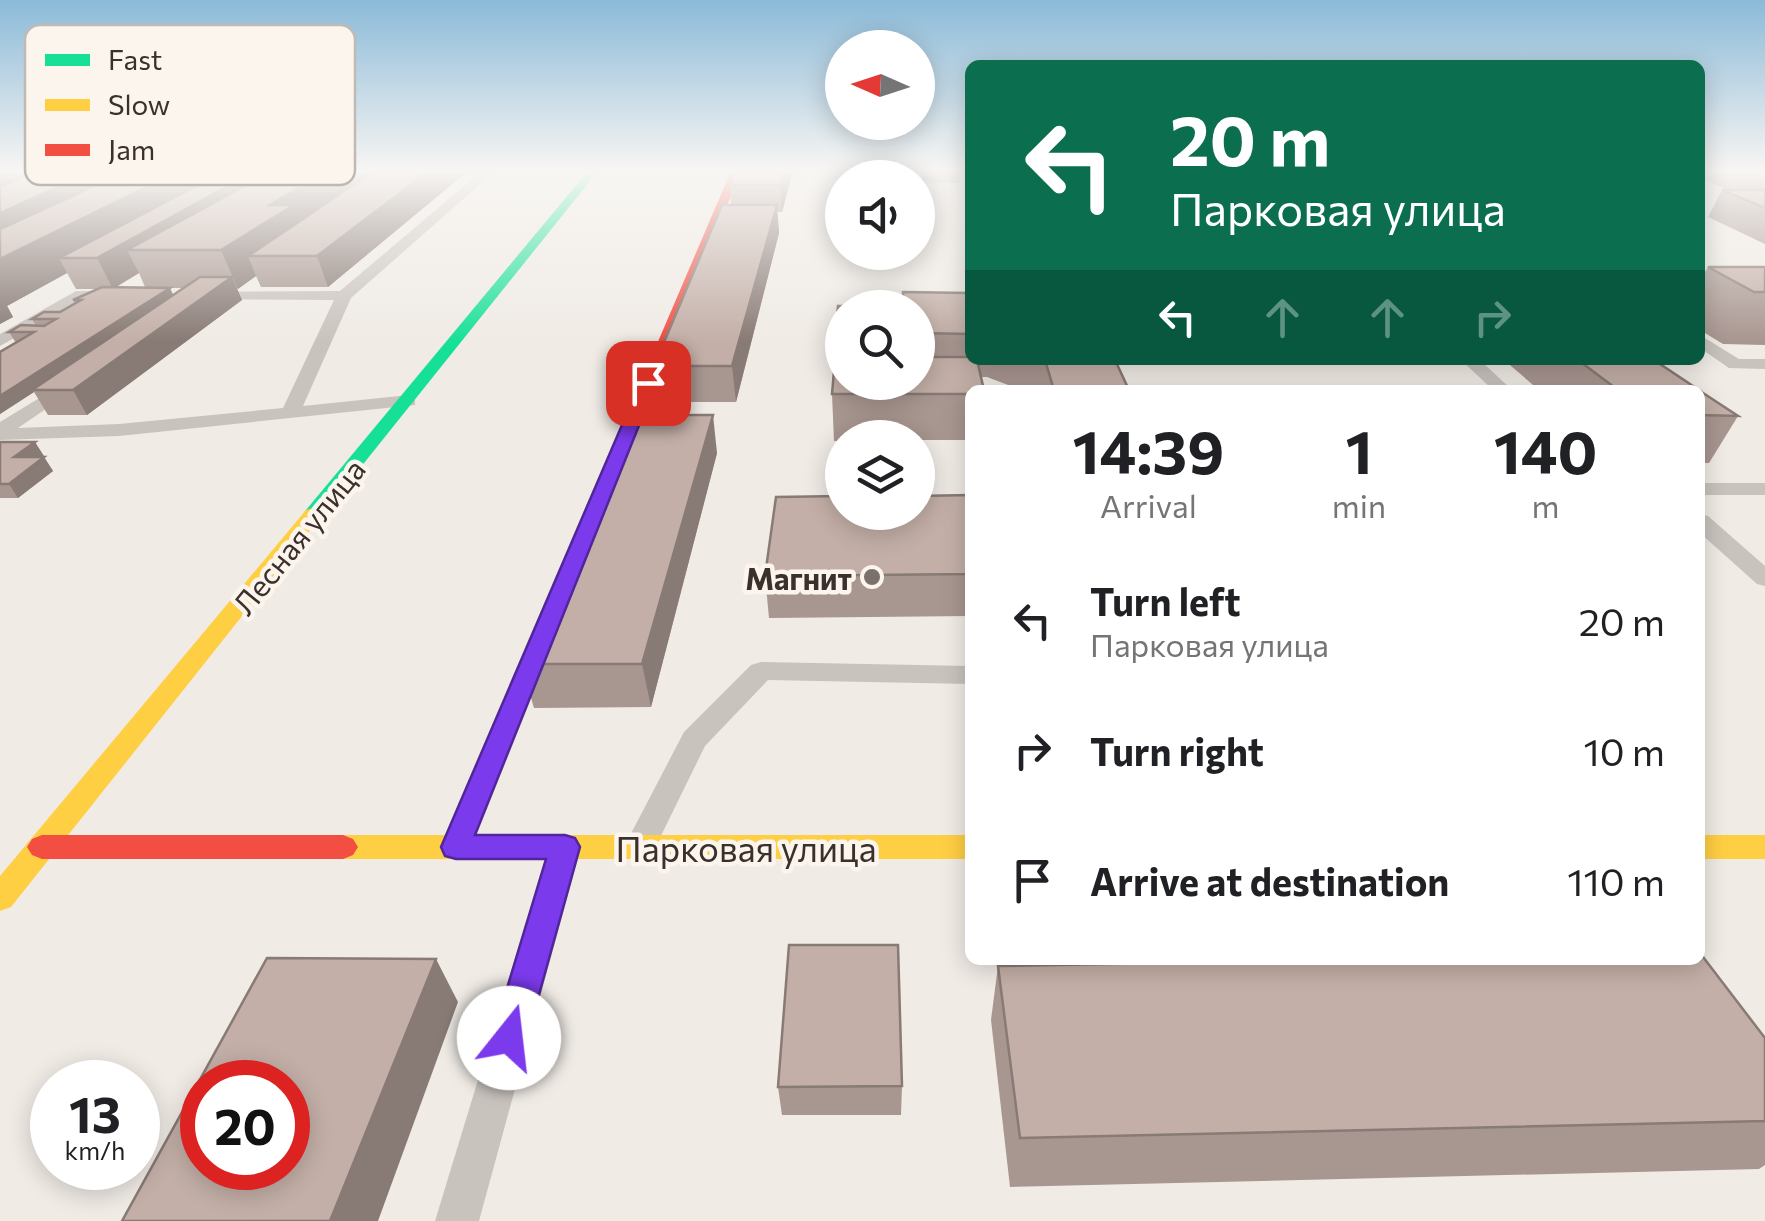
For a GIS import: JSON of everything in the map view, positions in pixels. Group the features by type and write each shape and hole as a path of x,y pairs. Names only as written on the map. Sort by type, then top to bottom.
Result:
{"street":[{"name":"Лесная улица","path":"0,898 547,228"},
{"path":"601,498 712,228"},
{"path":"456,847 563,588"},
{"name":"Парковая улица","path":"42,847 965,847"},
{"path":"1705,847 1764,848"}],"lane":[{"path":"291,411 344,296 423,228"},
{"path":"240,296 254,285"},
{"path":"58,289 61,294 126,292"},
{"path":"0,342 81,294"},
{"path":"190,299 344,296"},
{"path":"1705,343 1735,364 1765,364"},
{"path":"1476,365 1498,385"},
{"path":"0,432 77,379"},
{"path":"0,432 119,430 409,401"},
{"path":"1705,489 1765,490"},
{"path":"1705,525 1765,579"},
{"path":"640,847 694,740 761,671 965,674"},
{"path":"456,1221 565,847"}],"building":[{"path":"2,228 63,228 0,259"},
{"path":"116,228 152,228 97,258 59,258"},
{"path":"167,228 257,228 221,250 127,250"},
{"path":"290,228 354,228 317,256 248,256"},
{"path":"712,228 771,228 732,366 654,366"},
{"path":"1708,267 1765,267 1765,292 1754,292"},
{"path":"200,277 232,277 73,390 32,390"},
{"path":"102,287 170,288 0,396 0,352 34,332 9,332 21,325 44,326 56,319 32,319 44,312 60,312 81,300 73,300"},
{"path":"935,292 965,293 965,334 935,333"},
{"path":"935,357 965,357 965,365 978,365 983,385 965,385 965,394 935,394"},
{"path":"1046,365 1117,365 1127,385 1052,385"},
{"path":"1585,365 1662,365 1692,385 1611,385"},
{"path":"1705,394 1738,416 1705,415"},
{"path":"627,415 713,415 642,664 521,664"},
{"path":"0,442 35,442 14,457 44,457 9,484 0,484"},
{"path":"965,495 965,574 765,576 776,497 825,496 825,530 935,530 935,496"},
{"path":"789,945 898,945 902,1086 778,1087"},
{"path":"267,958 436,959 330,1221 122,1221 139,1190 160,1190 160,1152 180,1116 180,1190 310,1190 310,1060 211,1060"},
{"path":"1705,960 1765,1038 1765,1121 1020,1138 998,966 1705,965"}],"traffic: fast":[{"path":"313,514 546,228"},
{"path":"456,847 553,613"}],"traffic: slow":[{"path":"0,898 313,514"},
{"path":"343,847 965,847"},
{"path":"1705,847 1765,847"}],"traffic: jam":[{"path":"607,482 712,228"},
{"path":"42,847 343,847"}],"place":[{"name":"Магнит","path":"872,577"}],"route":[{"path":"509,1038 565,847 456,847 648,383"}]}
